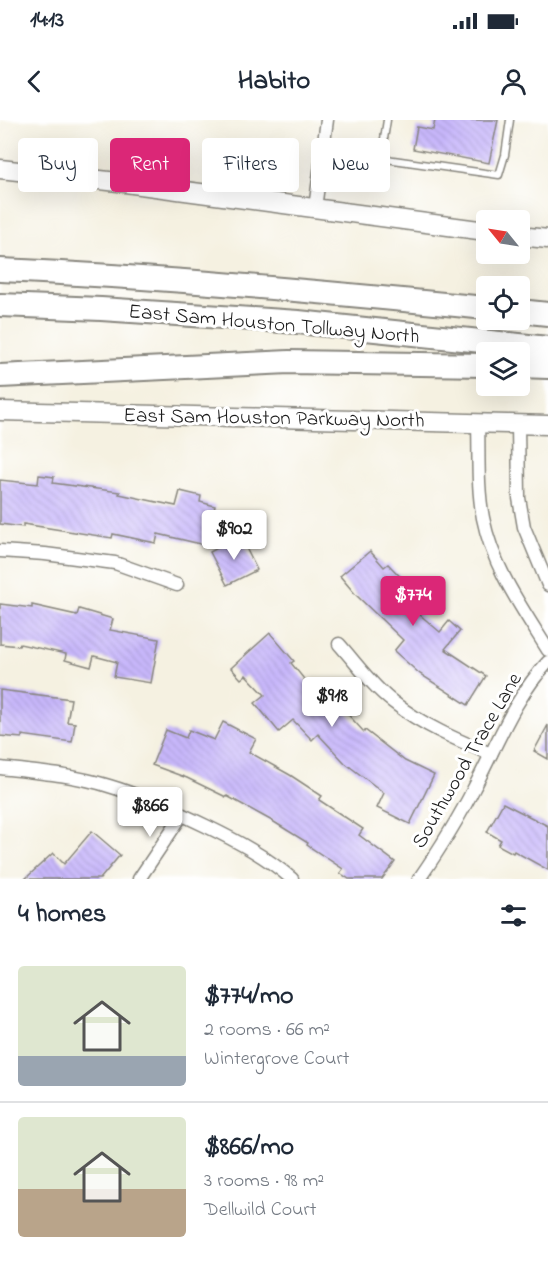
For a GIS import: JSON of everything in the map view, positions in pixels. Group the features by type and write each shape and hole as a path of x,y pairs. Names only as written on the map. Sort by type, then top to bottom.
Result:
{"highway":[{"path":"0,263 30,272"},
{"path":"0,270 104,275 302,290 476,307"},
{"name":"East Sam Houston Tollway North","path":"0,305 298,322 548,348"},
{"path":"530,312 548,314"},
{"path":"0,376 289,362 476,365"},
{"path":"530,366 548,367"}],"main road":[{"path":"0,169 118,182 476,230"},
{"path":"530,238 548,240"},
{"name":"East Sam Houston Parkway North","path":"0,411 548,425"}],"street":[{"path":"324,138 327,120"},
{"path":"315,208 317,192"},
{"path":"478,422 479,484 483,518 492,551 522,611 548,650"},
{"path":"518,423 519,498 524,527 548,585"},
{"path":"0,551 115,563 177,585"},
{"path":"339,644 391,701 452,737 491,754"},
{"name":"Southwood Trace Lane","path":"419,879 452,828 516,704 532,678 548,662"},
{"path":"0,768 65,776 106,785 182,814 248,848 280,868 292,879"},
{"path":"139,879 182,814"}],"lane":[{"path":"384,138 387,120"},
{"path":"390,159 499,175 505,155 510,120"}],"building":[{"path":"435,120 498,120 489,163 413,149 417,127 433,130"},
{"path":"39,475 54,477 53,483 120,492 119,494 176,506 180,491 201,496 200,502 215,506 205,545 158,534 156,543 113,534 112,538 23,524 23,527 0,524 0,480 38,484"},
{"path":"240,536 257,570 227,585 210,552"},
{"path":"370,551 384,567 388,564 428,605 419,614 440,632 449,621 460,631 445,649 486,676 468,705 420,674 394,651 403,640 356,595 340,576"},
{"path":"0,604 32,608 32,605 77,615 79,609 113,619 110,630 159,639 151,683 114,677 117,662 94,656 91,667 65,660 66,654 20,644 19,646 0,644"},
{"path":"270,633 294,661 291,663 325,705 333,698 364,732 365,730 405,761 434,775 410,824 377,808 384,793 345,763 318,734 312,740 293,720 279,732 255,703 265,695 246,675 241,679 231,668"},
{"path":"0,690 71,699 67,722 75,723 72,742 22,735 22,738 0,736"},
{"path":"223,722 256,739 249,752 322,796 319,800 363,829 359,835 395,862 382,879 349,879 340,873 343,869 274,822 227,796 152,765 166,730 186,738 189,730 214,740"},
{"path":"548,725 548,759 534,751"},
{"path":"503,803 548,826 548,870 498,845 501,840 487,832"},
{"path":"92,831 120,855 100,879 25,879 53,853 64,864"}]}
